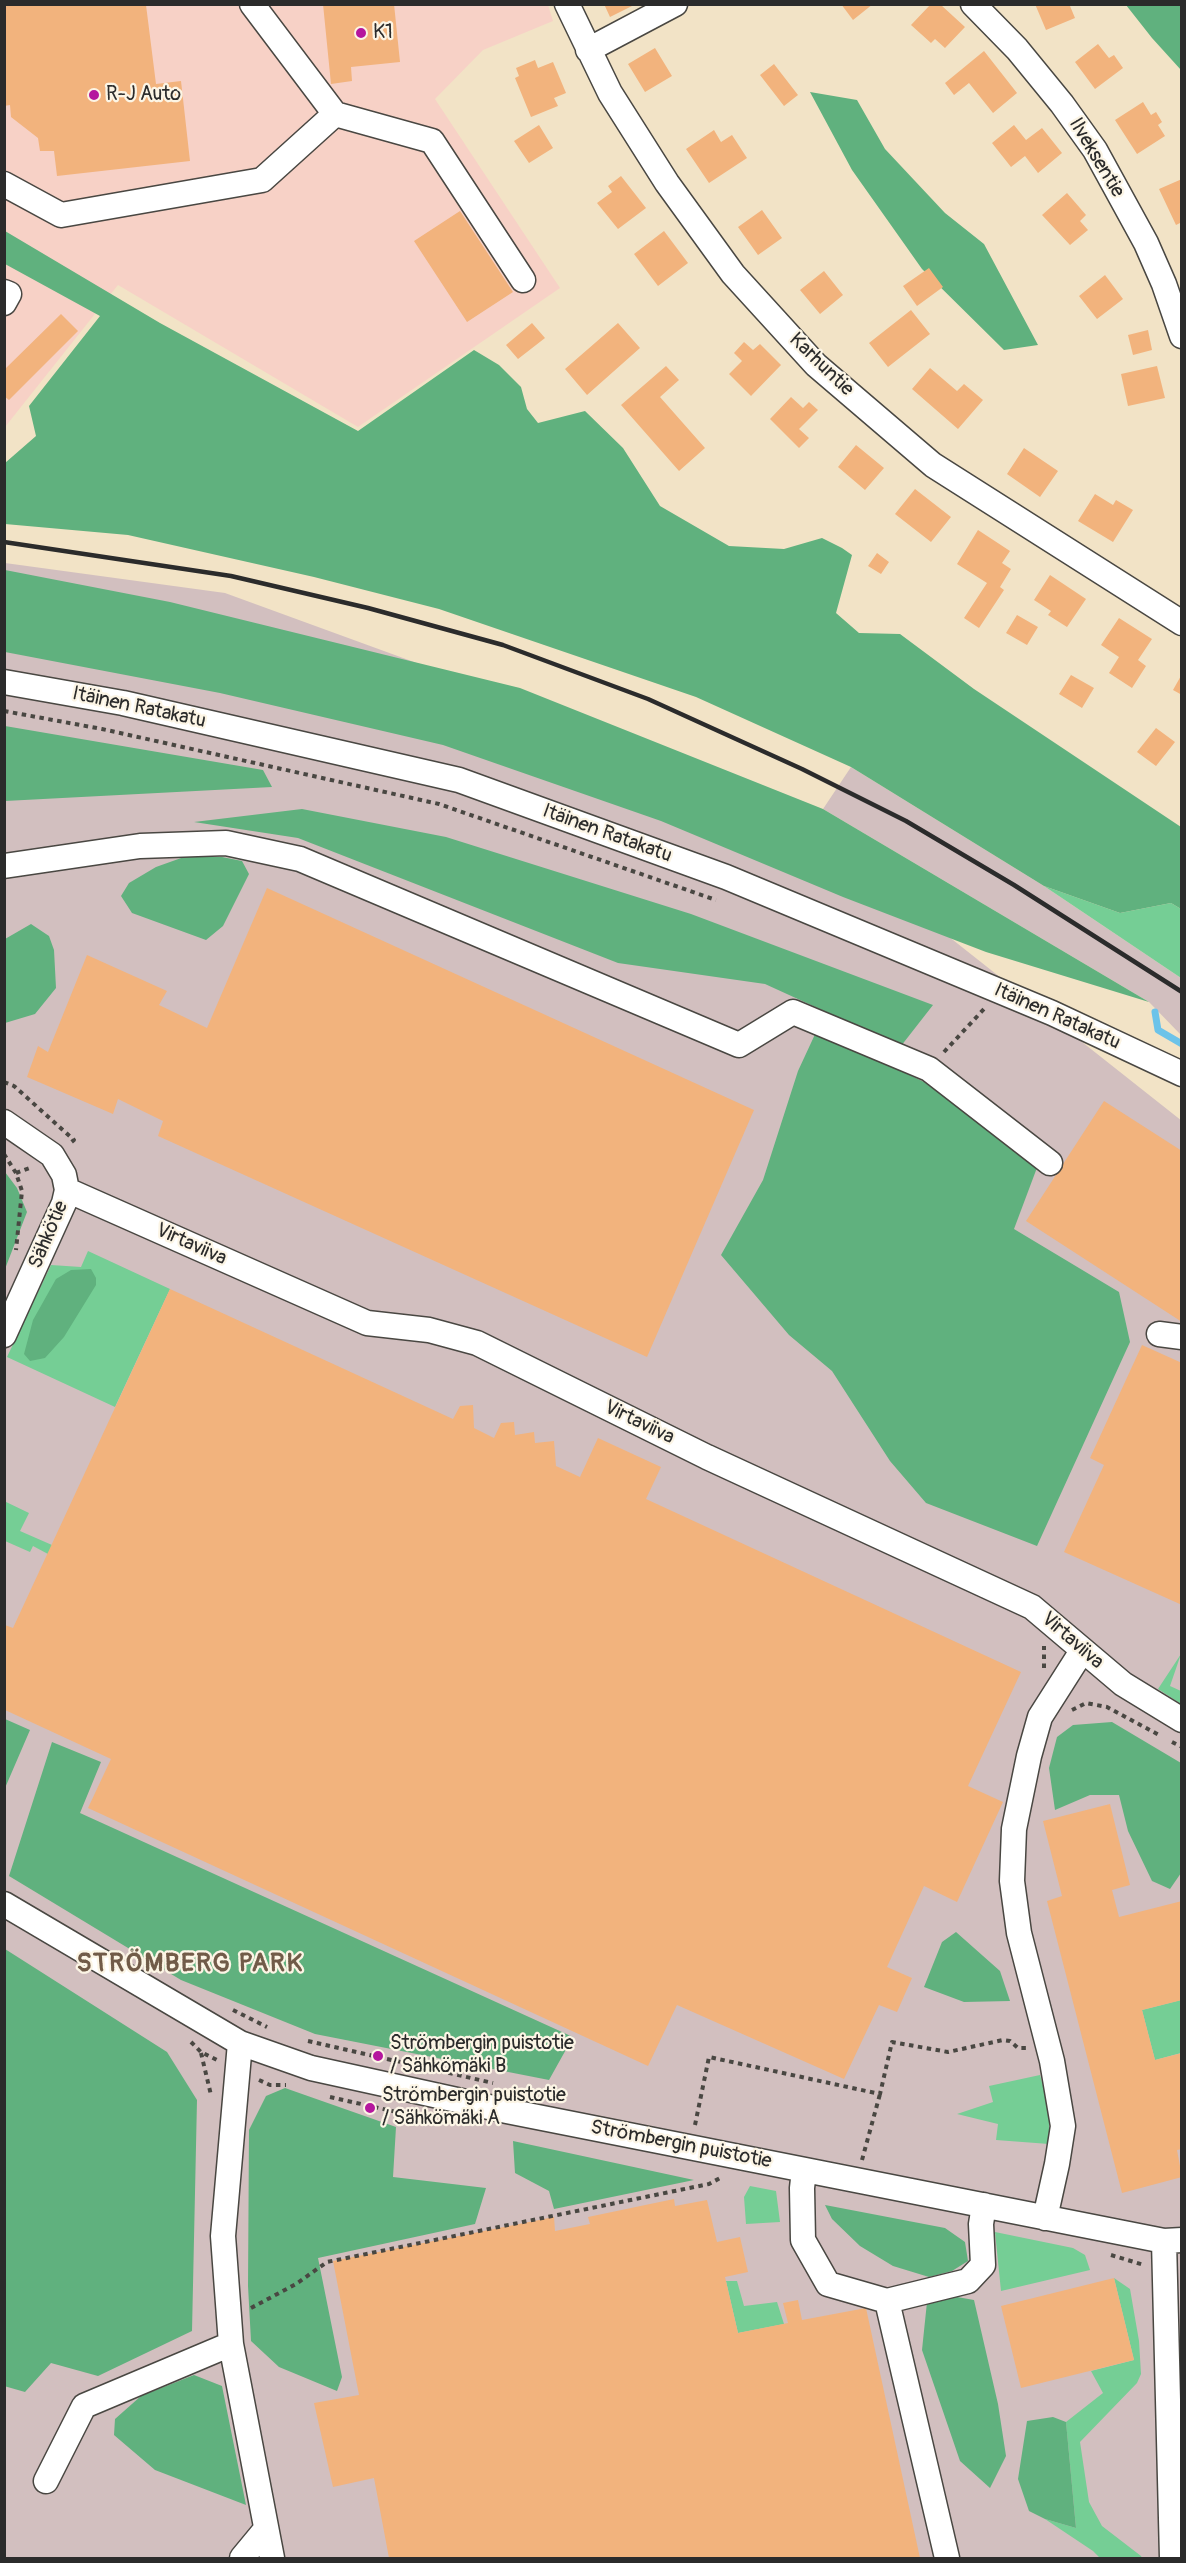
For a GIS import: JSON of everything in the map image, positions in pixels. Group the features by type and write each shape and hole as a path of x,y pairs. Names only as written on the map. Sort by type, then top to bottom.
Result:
{"street":[{"path":"252,4 335,114 432,141 523,280"},
{"name":"Karhuntie","path":"567,4 610,93 666,183 733,274 816,364 933,465 1182,623"},
{"path":"588,50 675,4"},
{"name":"Ilveksentie","path":"973,4 1017,49 1062,104 1095,150 1146,243 1164,284 1182,336"},
{"path":"4,184 61,215 262,180 335,114"},
{"path":"4,292 9,294 4,303"},
{"name":"Itäinen Ratakatu","path":"4,682 123,703 459,780 726,877 1052,1013 1182,1074"},
{"path":"4,866 140,846 226,843 300,860 740,1045 793,1012 928,1069 1050,1163"},
{"name":"Sähkötie","path":"4,1122 52,1155 64,1175 67,1190 64,1203 4,1335"},
{"name":"Virtaviiva","path":"67,1190 367,1323 429,1330 477,1343 707,1457 1032,1607 1123,1684 1182,1720"},
{"path":"1045,2217 1058,2164 1064,2126 1062,2106 1019,1933 1012,1881 1014,1829 1029,1756 1040,1717 1082,1651"},
{"name":"Strömbergin puistotie","path":"4,1904 240,2043 311,2068 376,2084 804,2170 1173,2241"},
{"path":"240,2043 223,2236 231,2344 272,2559"},
{"path":"804,2170 803,2240 828,2283 887,2301 968,2282 983,2265 981,2224 984,2205"},
{"path":"1172,2559 1173,2241"},
{"path":"887,2301 947,2559"},
{"path":"46,2481 84,2406 231,2344"},
{"path":"242,2559 266,2529"}],"path":[{"path":"4,711 102,729 439,804 718,900"},
{"path":"928,1069 988,1005 977,1001"},
{"path":"4,1154 16,1173 22,1191 21,1219 14,1261"},
{"path":"1063,1718 1071,1710 1086,1703 1107,1707 1182,1747"},
{"path":"223,2006 269,2028"},
{"path":"298,2039 497,2084"},
{"path":"862,2161 892,2042 948,2052 1003,2040 1010,2041 1018,2048 1047,2044"},
{"path":"201,2052 211,2092 210,2104"},
{"path":"694,2127 709,2057 880,2094"},
{"path":"683,2125 706,2129"},
{"path":"851,2159 873,2164"},
{"path":"229,2314 244,2311 296,2284 327,2262 709,2184 728,2173"}],"shaded area":[{"path":"5,5 548,5 553,21 483,50 435,99 560,288 358,427 118,285 5,427"},
{"path":"5,563 225,593 762,789 1182,1121 1181,2558 5,2558"},
{"path":"851,767 1044,886 1181,978 1181,1035 1149,1002 823,809"}],"green space":[{"path":"1126,5 1181,5 1181,70 1152,38"},
{"path":"810,92 857,100 885,149 945,213 984,244 1038,345 1004,350 922,269 852,170"},
{"path":"5,231 160,323 358,431 474,350 499,365 521,387 527,409 538,423 585,411 623,448 660,506 729,546 784,549 822,538 842,548 852,555 836,613 859,633 900,634 974,689 1181,827 1181,909 1171,903 1120,913 1044,886 851,767 696,697 439,609 314,577 128,535 5,524 5,463 36,436 29,406 100,316 5,264"},
{"path":"5,570 170,602 520,688 823,809 1149,1002 986,952 843,897 661,821 443,745 220,693 5,652"},
{"path":"5,726 263,770 272,787 5,801"},
{"path":"302,809 446,837 691,914 933,1005 901,1046 765,984 618,963 298,838 194,822"},
{"path":"184,857 222,857 242,861 249,874 223,926 206,940 132,913 121,896 129,883 156,867"},
{"path":"1044,886 1120,913 1171,903 1181,909 1181,978"},
{"path":"31,924 49,936 54,950 56,988 35,1014 5,1023 5,939"},
{"path":"817,1030 924,1082 1038,1165 1014,1229 1119,1292 1130,1342 1037,1546 926,1503 890,1461 832,1371 789,1335 721,1255 763,1180 798,1071"},
{"path":"5,1172 17,1188 27,1212 5,1269"},
{"path":"88,1251 170,1289 115,1407 7,1357 51,1265 81,1267"},
{"path":"91,1269 96,1278 96,1285 64,1337 45,1358 30,1361 24,1354 33,1320 56,1279 71,1270"},
{"path":"4,1501 29,1513 20,1531 52,1545 48,1554 33,1546 30,1552 5,1541"},
{"path":"1181,1654 1170,1686 1181,1691 1181,1704 1158,1689"},
{"path":"5,1719 30,1730 5,1788"},
{"path":"1112,1722 1181,1763 1181,1873 1170,1889 1152,1881 1128,1831 1119,1795 1090,1795 1055,1810 1049,1768 1057,1737 1073,1725"},
{"path":"52,1742 101,1762 80,1813 573,2037 549,2080 315,2034 181,1980 9,1876"},
{"path":"956,1932 1000,1971 1010,2001 964,2002 924,1987 942,1942"},
{"path":"5,1949 167,2052 197,2100 192,2331 98,2376 51,2363 25,2392 4,2386"},
{"path":"1181,2000 1181,2053 1155,2060 1142,2010"},
{"path":"1040,2075 1049,2109 1049,2144 996,2140 998,2124 957,2114 993,2102 989,2086"},
{"path":"285,2088 396,2127 393,2177 486,2188 475,2224 318,2258 342,2377 337,2391 279,2367 251,2341 248,2286 249,2130 266,2096"},
{"path":"513,2141 694,2180 554,2209 549,2191 515,2173"},
{"path":"750,2186 776,2191 780,2222 746,2224 744,2197"},
{"path":"825,2205 945,2228 965,2242 968,2261 952,2271 929,2277 893,2266 860,2246 832,2219"},
{"path":"995,2232 1073,2248 1085,2255 1090,2270 1001,2291"},
{"path":"1114,2278 1130,2289 1139,2341 1141,2374 1137,2383 1080,2442 1089,2502 1102,2526 1142,2558 1100,2558 1045,2519 1076,2528 1066,2422 1103,2393 1091,2371 1134,2360"},
{"path":"726,2281 737,2281 744,2306 777,2302 784,2324 738,2333"},
{"path":"957,2297 974,2300 998,2404 1006,2456 990,2488 960,2461 922,2350 927,2302"},
{"path":"194,2375 222,2386 246,2505 155,2470 114,2435 115,2419 141,2396"},
{"path":"1053,2417 1066,2422 1076,2528 1045,2519 1029,2511 1018,2479 1027,2421"}],"building":[{"name":"K1","path":"323,4 394,4 400,62 351,67 352,81 331,84"},
{"path":"604,4 636,4 610,17"},
{"path":"841,4 873,4 853,20"},
{"path":"1035,4 1075,4 1070,6 1075,18 1046,30"},
{"name":"R-J Auto","path":"4,5 146,5 156,84 181,81 190,161 57,176 54,151 40,151 38,138 11,117 10,105 4,106"},
{"path":"930,5 941,5 965,27 945,48 935,39 931,43 911,25"},
{"path":"1098,44 1109,58 1114,55 1123,68 1095,89 1075,62"},
{"path":"655,48 672,76 645,92 628,64"},
{"path":"984,51 1017,93 993,113 969,83 954,95 945,83"},
{"path":"535,60 538,68 553,62 566,93 554,98 558,106 531,117 515,78 519,76 516,68"},
{"path":"774,64 798,95 784,106 760,75"},
{"path":"1143,102 1151,115 1156,112 1162,122 1158,125 1165,136 1137,154 1115,120"},
{"path":"539,125 553,148 529,163 514,141"},
{"path":"1014,125 1026,140 1042,128 1062,153 1038,173 1025,156 1011,167 992,143"},
{"path":"714,130 721,142 732,135 747,158 709,183 686,149"},
{"path":"621,176 646,208 618,229 597,203 612,192 608,186"},
{"path":"1182,179 1182,222 1176,225 1159,189"},
{"path":"1067,193 1086,215 1080,221 1088,230 1070,245 1042,215"},
{"path":"762,210 782,238 758,255 738,227"},
{"path":"460,211 513,292 467,322 414,241"},
{"path":"664,231 688,263 658,286 634,254"},
{"path":"929,268 943,287 917,306 903,286"},
{"path":"824,271 843,295 820,314 800,290"},
{"path":"1105,275 1123,299 1097,319 1079,296"},
{"path":"911,310 930,334 888,367 869,343"},
{"path":"61,314 78,331 9,400 4,396 4,370"},
{"path":"532,323 545,338 518,359 506,345"},
{"path":"618,323 640,348 587,395 565,369"},
{"path":"1148,330 1152,350 1133,355 1128,335"},
{"path":"744,342 753,350 760,344 781,365 751,396 729,374 742,361 734,353"},
{"path":"666,366 679,380 660,397 705,448 679,471 621,405"},
{"path":"1157,366 1165,398 1128,406 1121,374"},
{"path":"930,368 957,391 964,384 983,400 958,429 912,389"},
{"path":"791,397 803,408 809,402 818,410 799,429 809,438 799,448 770,419"},
{"path":"856,445 884,468 865,490 838,467"},
{"path":"1024,448 1058,471 1040,497 1007,474"},
{"path":"915,489 951,517 931,542 895,514"},
{"path":"1095,494 1113,505 1116,500 1133,510 1113,542 1078,521"},
{"path":"978,530 1010,551 1002,563 1011,569 1000,587 1004,590 979,628 964,618 987,583 957,564"},
{"path":"877,553 889,562 881,574 868,566"},
{"path":"1050,575 1086,599 1067,627 1048,615 1051,611 1034,600"},
{"path":"1017,615 1038,627 1027,645 1006,633"},
{"path":"1119,618 1152,639 1138,660 1146,666 1132,688 1109,673 1119,657 1101,645"},
{"path":"1182,674 1182,695 1173,690"},
{"path":"1071,675 1094,688 1082,708 1059,694"},
{"path":"1156,728 1175,742 1156,766 1137,752"},
{"path":"267,888 754,1110 647,1357 158,1136 163,1121 118,1099 113,1114 27,1077 38,1046 48,1052 87,955 167,991 159,1005 207,1028"},
{"path":"1104,1101 1182,1151 1182,1322 1026,1221"},
{"path":"170,1289 453,1419 460,1406 473,1405 474,1428 494,1438 501,1423 514,1422 515,1435 534,1432 535,1443 554,1441 556,1466 580,1477 598,1438 661,1467 646,1499 1021,1672 968,1786 1003,1802 957,1902 924,1886 887,1967 912,1978 897,2012 879,2005 844,2079 677,2005 648,2066 88,1808 111,1759 5,1710 5,1625 13,1628"},
{"path":"1142,1345 1182,1363 1182,1605 1064,1552 1104,1465 1090,1458"},
{"path":"1110,1804 1130,1885 1112,1890 1119,1917 1182,1901 1182,2000 1142,2010 1155,2060 1182,2053 1182,2149 1177,2150 1182,2177 1122,2193 1047,1901 1062,1896 1043,1821"},
{"path":"674,2199 675,2206 707,2200 717,2242 740,2237 748,2272 725,2277 738,2333 788,2323 783,2303 798,2300 802,2320 866,2308 920,2558 389,2558 374,2478 333,2487 314,2403 359,2395 333,2261 554,2217 555,2231 590,2224 588,2217"},
{"path":"1114,2278 1134,2360 1021,2388 1001,2306"}],"waterway":[{"path":"1155,1012 1158,1030 1182,1044"}],"railway":[{"path":"4,542 231,576 368,608 503,645 648,699 802,769 906,821 1014,885 1182,992"}],"place":[{"name":"K1","path":"361,33"},
{"name":"R-J Auto","path":"94,95"},
{"name":"Strömbergin puistotie / Sähkömäki B","path":"378,2056"},
{"name":"Strömbergin puistotie / Sähkömäki A","path":"370,2108"}],"district":[{"name":"STRÖMBERG PARK","path":"190,1964"}]}
